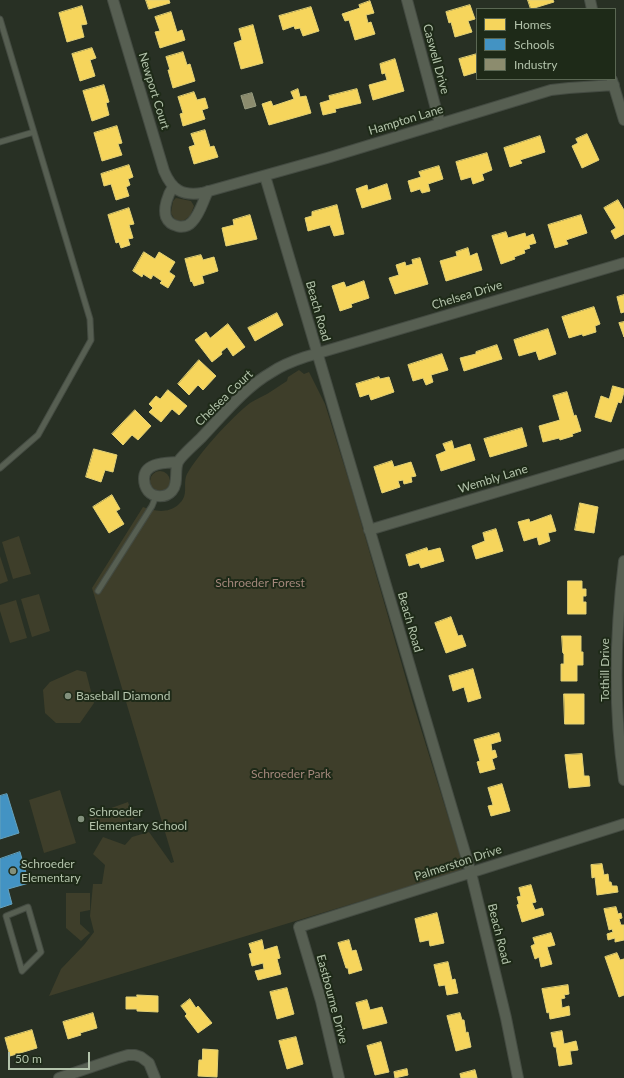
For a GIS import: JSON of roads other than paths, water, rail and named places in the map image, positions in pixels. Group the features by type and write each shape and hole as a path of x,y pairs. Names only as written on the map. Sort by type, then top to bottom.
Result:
{"street":[{"name":"Newport Court","path":"113,0 164,172 173,187"},
{"name":"Caswell Drive","path":"407,0 440,124"},
{"name":"Hampton Lane","path":"173,187 180,191 193,194 208,191 265,176 551,90 613,82"},
{"path":"613,82 624,120"},
{"name":"Beach Road","path":"265,176 471,873 506,1018 518,1078"},
{"path":"173,187 168,197 165,212 168,220 174,225 182,227 193,222 208,191"},
{"name":"Chelsea Drive","path":"317,354 624,263"},
{"name":"Chelsea Court","path":"178,462 239,398 260,379 281,366 317,354"},
{"name":"Wembly Lane","path":"369,530 624,454"},
{"path":"178,462 175,484 168,495 156,496 147,490 144,481 146,472 149,468 155,465 178,462"},
{"name":"Tothill Drive","path":"624,561 618,634 617,688 618,722 624,780"},
{"name":"Palmerston Drive","path":"299,927 624,824"},
{"name":"Eastbourne Drive","path":"299,927 321,1001 339,1078"},
{"path":"59,1078 123,1057 135,1055 141,1057 149,1063 155,1078"}],"lane":[{"path":"0,19 90,319 91,340 38,435 0,468"},
{"path":"0,142 34,132"},
{"path":"98,591 150,510 156,496"},
{"path":"28,907 41,952 22,971 6,916 28,907"}],"place":[{"name":"Baseball Diamond","path":"68,696"},
{"name":"Schroeder Elementary School","path":"81,819"},
{"name":"Schroeder Elementary","path":"13,871"}],"park label":[{"name":"Schroeder Forest","path":"260,583"},
{"name":"Schroeder Park","path":"291,774"}]}
